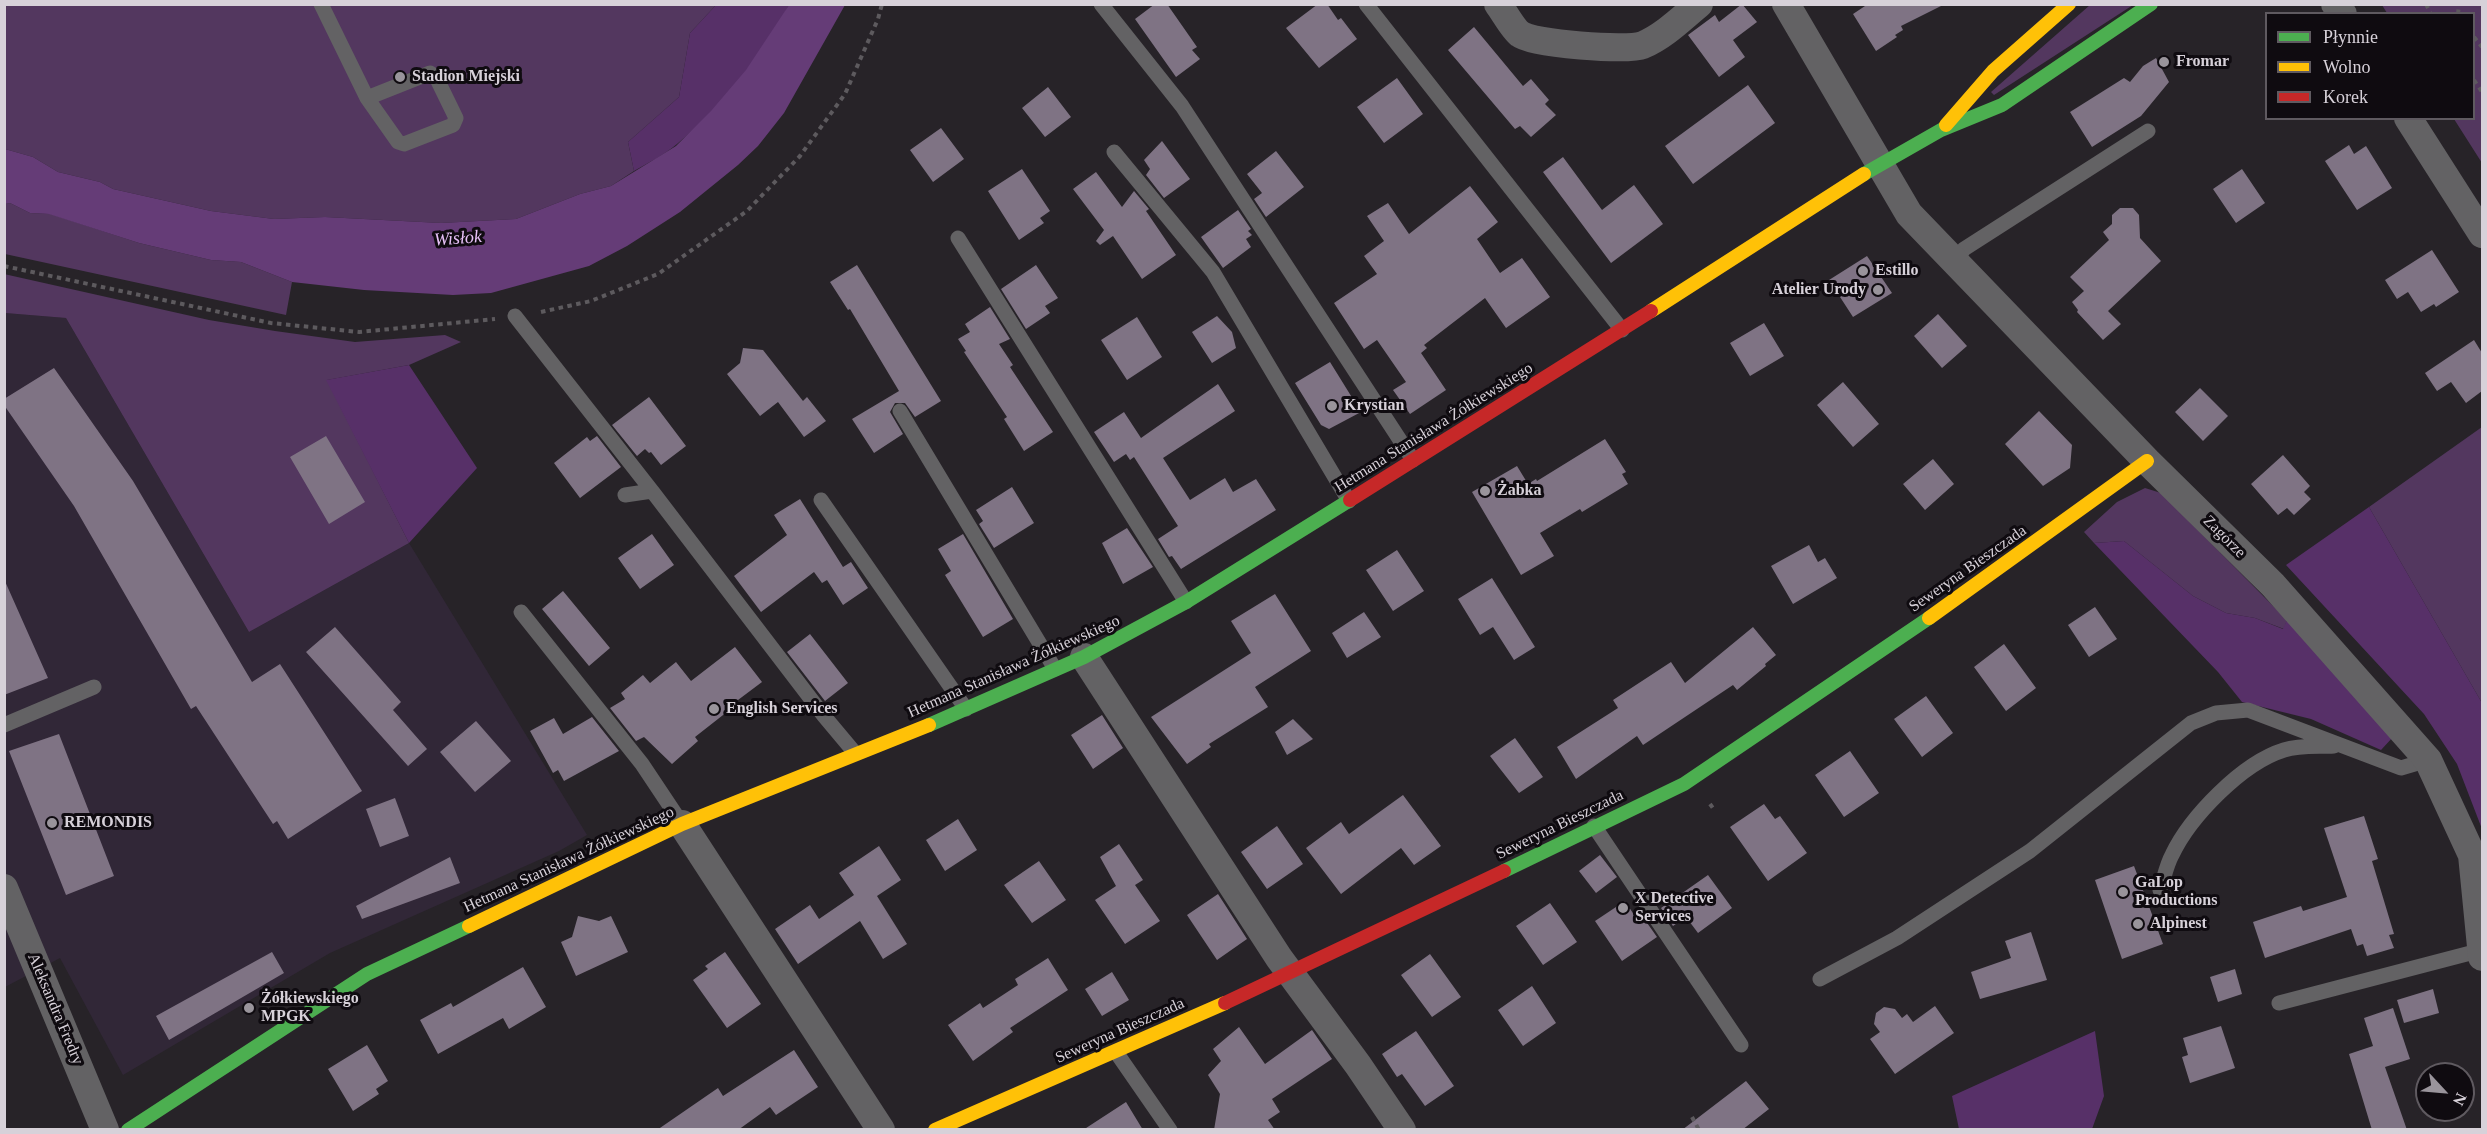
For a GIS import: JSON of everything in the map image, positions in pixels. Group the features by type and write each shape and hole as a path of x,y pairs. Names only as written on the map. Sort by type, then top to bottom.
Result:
{"street":[{"path":"1498,4 1520,34 1553,43 1621,48 1640,46 1658,38 1699,4"},
{"name":"Zagórze","path":"1786,4 1909,214 2273,585 2428,760 2472,855 2482,957"},
{"name":"Hetmana Stanisława Żółkiewskiego","path":"1941,130 1993,70 2069,4"},
{"name":"Hetmana Stanisława Żółkiewskiego","path":"128,1130 367,974 682,824 966,709 1084,657 1186,602 1622,330 1880,164 1941,130 2002,105 2151,4"},
{"path":"2409,120 2482,234"},
{"name":"Seweryna Bieszczada","path":"935,1130 1290,974 1684,784 1966,592 2148,460"},
{"path":"1084,657 1290,974 1358,1065 1402,1130"},
{"path":"682,824 881,1130"},
{"name":"Aleksandra Fredry","path":"4,888 105,1130"}],"lane":[{"path":"321,4 367,98 398,142 404,144 453,125 456,118 436,77 430,73 367,98"},
{"path":"1101,4 1182,106 1413,460"},
{"path":"1366,4 1622,330"},
{"path":"1955,261 1965,249 2148,131"},
{"path":"1114,152 1213,272 1349,501"},
{"path":"958,238 1186,602"},
{"path":"515,316 855,753"},
{"path":"900,411 1056,669"},
{"path":"626,495 652,492"},
{"path":"821,500 966,709"},
{"path":"521,612 642,764 682,824"},
{"path":"4,725 94,687"},
{"path":"1820,979 1897,938 2031,851 2191,723 2216,713 2248,710 2401,768 2428,760"},
{"path":"2160,890 2168,864 2179,843 2201,814 2228,786 2272,755 2286,749 2340,745"},
{"path":"1594,826 1741,1045"},
{"path":"2279,1003 2482,950"},
{"path":"1116,1052 1170,1130"}],"path":[{"path":"4,266 271,323 359,332 515,316 591,301 658,274 747,211 800,156 845,94 878,20 882,4"},
{"path":"1692,1117 1700,1130"}],"shaded area":[{"path":"4,5 716,5 690,33 679,97 628,142 634,171 611,186 580,194 516,219 441,223 325,217 274,219 211,211 113,189 100,182 58,172 33,157 5,149"},
{"path":"716,5 789,5 753,62 725,97 672,148 634,171 628,142 679,97 690,33"},
{"path":"2090,5 2133,5 1994,95 1991,92"},
{"path":"2382,5 2482,5 2482,163 2455,120 2475,120 2475,12 2386,12"},
{"path":"10,203 30,213 51,214 139,243 211,260 241,262 292,282 286,315 5,254 4,204"},
{"path":"4,274 209,320 275,331 355,342 445,335 461,342 409,365 327,380 409,543 249,632 66,318 5,313"},
{"path":"5,313 66,318 249,632 409,543 587,835 559,851 330,953 123,1075 60,958 5,987"},
{"path":"409,365 477,468 409,543 326,380"},
{"path":"2482,427 2482,703 2369,507"},
{"path":"2145,488 2161,493 2287,620 2284,629 2255,618 2226,613 2193,596 2124,541 2094,543 2084,532 2117,502"},
{"path":"2369,507 2482,703 2482,829 2457,764 2424,714 2286,565"},
{"path":"2124,541 2193,596 2226,613 2255,618 2283,629 2287,620 2393,737 2381,750 2311,719 2242,702 2218,672 2094,543"},
{"path":"2095,1031 2104,1096 2092,1129 1959,1129 1952,1096"}],"water":[{"name":"Wisłok","path":"789,5 845,5 784,113 758,146 680,212 627,246 589,266 491,293 453,295 364,290 292,282 241,262 211,260 139,243 49,214 30,213 10,203 5,204 5,149 33,157 58,172 100,182 113,189 211,211 274,219 325,217 441,223 516,219 580,194 611,186 676,146 711,111 746,70"}],"building":[{"path":"1155,4 1167,4 1197,47 1192,50 1200,59 1176,77 1135,19"},
{"path":"1318,4 1327,4 1338,20 1341,18 1357,39 1319,68 1286,28"},
{"path":"1742,4 1757,22 1733,40 1745,57 1719,77 1688,35 1715,15 1719,22"},
{"path":"1868,4 1945,4 1901,26 1903,30 1895,35 1897,37 1876,51 1853,14"},
{"path":"1474,27 1523,86 1531,79 1549,100 1545,104 1556,115 1531,137 1520,126 1515,129 1448,50"},
{"path":"2156,58 2169,82 2141,116 2092,147 2070,112 2124,78 2130,82 2143,66"},
{"path":"1397,78 1423,114 1384,143 1357,107"},
{"path":"1748,85 1775,123 1693,184 1665,146"},
{"path":"1048,87 1071,117 1045,137 1022,108"},
{"path":"941,128 964,159 933,182 910,150"},
{"path":"1162,141 1190,179 1164,198 1146,175 1150,169 1144,160"},
{"path":"2349,145 2354,154 2366,146 2392,188 2357,210 2325,161"},
{"path":"1276,151 1304,187 1266,217 1254,199 1262,193 1247,174"},
{"path":"1563,157 1602,210 1634,185 1663,224 1611,263 1543,172"},
{"path":"1022,169 1050,211 1040,218 1044,223 1019,240 988,191"},
{"path":"2242,169 2265,203 2236,223 2213,189"},
{"path":"1096,172 1122,207 1134,191 1149,209 1146,211 1176,255 1142,279 1113,236 1100,245 1096,241 1104,230 1073,189"},
{"path":"1470,186 1498,222 1477,239 1500,273 1522,258 1550,297 1506,328 1485,298 1424,345 1427,348 1421,353 1446,390 1410,414 1393,390 1406,382 1377,340 1364,349 1334,303 1377,274 1364,256 1384,241 1367,216 1388,203 1409,234"},
{"path":"2120,208 2133,208 2139,215 2140,238 2161,261 2108,311 2121,324 2103,340 2077,312 2072,302 2084,291 2070,277 2109,240 2103,232 2112,224 2112,215"},
{"path":"1238,210 1251,229 1248,231 1252,235 1246,239 1251,247 1223,268 1201,237"},
{"path":"2432,250 2459,292 2436,307 2434,304 2421,312 2408,292 2397,299 2385,280"},
{"path":"1867,256 1892,293 1853,317 1829,280"},
{"path":"857,265 941,401 915,417 905,403 895,403 890,412 903,434 874,453 852,419 899,391 850,309 848,310 830,282"},
{"path":"1036,265 1058,298 1045,306 1050,313 1026,329 1001,289"},
{"path":"990,307 1010,339 999,344 1013,365 1010,367 1053,432 1024,451 1004,419 1007,417 964,352 966,351 958,339 970,332 965,324"},
{"path":"1938,314 1967,346 1942,368 1914,336"},
{"path":"1217,316 1232,332 1236,348 1212,363 1192,332"},
{"path":"1137,317 1162,357 1127,380 1101,340"},
{"path":"1764,323 1784,356 1750,376 1730,343"},
{"path":"2474,340 2482,353 2482,391 2466,403 2451,382 2437,391 2425,373"},
{"path":"743,348 763,350 803,401 807,397 826,421 804,437 778,402 760,416 727,374 740,363"},
{"path":"1330,362 1361,412 1329,429 1321,425 1295,383"},
{"path":"54,368 133,481 252,682 280,664 362,791 288,839 277,821 273,824 196,706 191,709 74,506 4,405 4,399"},
{"path":"1843,382 1879,424 1853,447 1817,405"},
{"path":"1218,384 1235,411 1163,458 1190,500 1225,478 1233,492 1256,479 1276,510 1181,569 1172,556 1169,557 1158,539 1178,526 1134,457 1130,460 1126,454 1114,462 1094,432 1124,412 1141,438"},
{"path":"2200,388 2228,416 2203,441 2175,412"},
{"path":"649,397 686,446 661,465 651,452 645,449 637,456 612,425"},
{"path":"2039,411 2072,445 2070,468 2043,486 2005,444"},
{"path":"326,436 365,502 329,524 290,457"},
{"path":"597,436 621,467 580,498 554,463 587,437 590,441"},
{"path":"1605,439 1626,472 1622,474 1628,484 1582,512 1580,509 1540,533 1554,556 1521,575 1472,492 1517,466 1528,484 1536,479 1537,481"},
{"path":"2283,455 2310,486 2304,492 2311,499 2294,515 2287,508 2278,515 2251,484"},
{"path":"1933,459 1954,484 1925,510 1903,484"},
{"path":"1012,487 1034,523 994,548 979,524 983,521 976,510"},
{"path":"800,499 843,567 851,562 868,588 843,605 827,580 822,583 814,572 761,612 734,576 787,535 774,515"},
{"path":"1127,528 1153,567 1123,584 1102,543"},
{"path":"652,534 674,565 640,589 618,558"},
{"path":"963,534 1013,619 983,637 945,575 951,571 938,549"},
{"path":"1809,545 1818,562 1825,558 1837,578 1793,604 1771,566"},
{"path":"1397,550 1424,591 1393,611 1366,570"},
{"path":"1492,578 1535,647 1514,660 1493,627 1480,635 1458,599"},
{"path":"4,579 48,678 4,695"},
{"path":"563,591 610,648 589,666 542,609"},
{"path":"1275,594 1311,651 1255,687 1268,707 1209,744 1211,747 1187,764 1151,717 1251,653 1231,621"},
{"path":"2095,607 2117,639 2089,657 2068,625"},
{"path":"1364,612 1381,637 1347,658 1332,633"},
{"path":"335,627 401,702 393,710 427,749 408,766 306,652"},
{"path":"1753,627 1776,655 1765,664 1766,666 1737,690 1733,685 1643,745 1637,736 1576,779 1557,747 1618,708 1613,700 1671,662 1685,683"},
{"path":"810,634 848,683 825,701 787,652"},
{"path":"2004,644 2036,688 2006,711 1974,667"},
{"path":"735,647 762,682 695,737 698,741 672,764 644,737 636,741 610,708 625,699 621,693 643,675 650,683 676,662 691,681"},
{"path":"1926,696 1953,733 1922,757 1894,719"},
{"path":"1102,715 1123,748 1093,769 1071,735"},
{"path":"592,717 619,751 564,781 558,770 553,773 530,731 554,718 563,734"},
{"path":"1293,719 1313,739 1287,755 1275,732"},
{"path":"476,721 511,761 475,792 440,752"},
{"path":"59,734 114,876 66,895 9,751"},
{"path":"1515,738 1543,777 1519,793 1490,756"},
{"path":"1850,751 1879,793 1844,817 1815,775"},
{"path":"1403,795 1441,846 1414,865 1401,848 1341,894 1306,848 1341,822 1349,834"},
{"path":"395,798 409,836 380,847 366,809"},
{"path":"1764,804 1775,819 1780,816 1807,853 1768,881 1730,827"},
{"path":"2364,816 2378,859 2372,861 2394,934 2389,935 2394,948 2367,956 2363,944 2357,946 2351,929 2265,958 2253,922 2301,906 2303,911 2347,897 2324,828"},
{"path":"958,819 977,850 945,871 926,840"},
{"path":"1277,826 1303,864 1267,889 1241,852"},
{"path":"1119,844 1143,880 1135,885 1160,921 1125,944 1095,900 1116,886 1100,857"},
{"path":"879,846 901,880 877,896 907,944 883,959 860,921 798,964 775,929 810,905 819,919 854,895 839,873"},
{"path":"1600,855 1617,877 1596,893 1579,871"},
{"path":"450,857 460,883 362,919 356,906"},
{"path":"1039,861 1066,900 1032,923 1004,885"},
{"path":"2134,866 2163,944 2122,959 2095,880"},
{"path":"1708,875 1732,908 1698,933 1686,917 1673,926 1661,908"},
{"path":"1218,894 1247,939 1217,960 1187,915"},
{"path":"1625,901 1640,924 1645,920 1657,937 1622,961 1595,921"},
{"path":"1550,903 1577,942 1543,965 1516,926"},
{"path":"578,916 599,921 611,916 628,952 576,976 561,942 572,937"},
{"path":"2031,932 2047,980 1980,999 1971,972 2011,958 2005,941"},
{"path":"272,952 284,973 169,1040 156,1016"},
{"path":"725,952 761,1004 727,1028 693,980 708,969 705,966"},
{"path":"1430,954 1461,997 1432,1017 1401,975"},
{"path":"1048,958 1068,990 1010,1028 1013,1032 973,1061 948,1025 980,1003 983,1008 1018,985 1015,979"},
{"path":"523,967 546,1007 509,1029 503,1018 438,1054 420,1020 451,1003 453,1007"},
{"path":"2235,969 2242,994 2218,1002 2210,977"},
{"path":"1112,972 1129,1000 1102,1016 1085,989"},
{"path":"1532,986 1556,1023 1523,1046 1498,1010"},
{"path":"2433,989 2439,1013 2404,1023 2397,1000"},
{"path":"1935,1006 1954,1033 1895,1074 1870,1039 1880,1032 1874,1024 1876,1013 1884,1007 1895,1009 1902,1018 1907,1014 1913,1022"},
{"path":"2393,1008 2410,1059 2385,1067 2407,1130 2372,1130 2349,1054 2373,1046 2364,1018"},
{"path":"2221,1026 2235,1068 2190,1083 2182,1057 2188,1055 2183,1038"},
{"path":"1239,1027 1265,1064 1312,1030 1332,1059 1272,1099 1280,1112 1268,1120 1275,1130 1214,1130 1220,1094 1208,1075 1221,1061 1213,1049"},
{"path":"1416,1031 1454,1086 1425,1106 1402,1074 1397,1077 1382,1054"},
{"path":"367,1045 388,1081 376,1089 379,1094 353,1111 328,1069"},
{"path":"794,1050 818,1087 776,1115 770,1107 738,1130 657,1130 718,1088 723,1096"},
{"path":"1746,1081 1769,1109 1742,1130 1682,1130"},
{"path":"1126,1102 1143,1130 1083,1130"}],"traffic: fast":[{"path":"1864,174 1941,130 2002,105 2151,4"},
{"path":"929,725 1084,657 1186,602 1350,500"},
{"path":"1504,871 1684,784 1929,618"},
{"path":"128,1130 367,974 469,926"}],"traffic: slow":[{"path":"1946,125 1993,71 2069,4"},
{"path":"1651,311 1864,174"},
{"path":"1929,618 2147,461"},
{"path":"469,926 682,824 929,725"},
{"path":"935,1130 1225,1003"}],"traffic: jam":[{"path":"1350,500 1651,311"},
{"path":"1225,1003 1504,871"}],"place":[{"name":"Fromar","path":"2164,62"},
{"name":"Stadion Miejski","path":"400,77"},
{"name":"Estillo","path":"1863,271"},
{"name":"Atelier Urody","path":"1878,290"},
{"name":"Krystian","path":"1332,406"},
{"name":"Żabka","path":"1485,491"},
{"name":"English Services","path":"714,709"},
{"name":"REMONDIS","path":"52,823"},
{"name":"GaLop Productions","path":"2123,892"},
{"name":"X Detective Services","path":"1623,908"},
{"name":"Alpinest","path":"2138,924"},
{"name":"Żółkiewskiego MPGK","path":"249,1008"}]}
